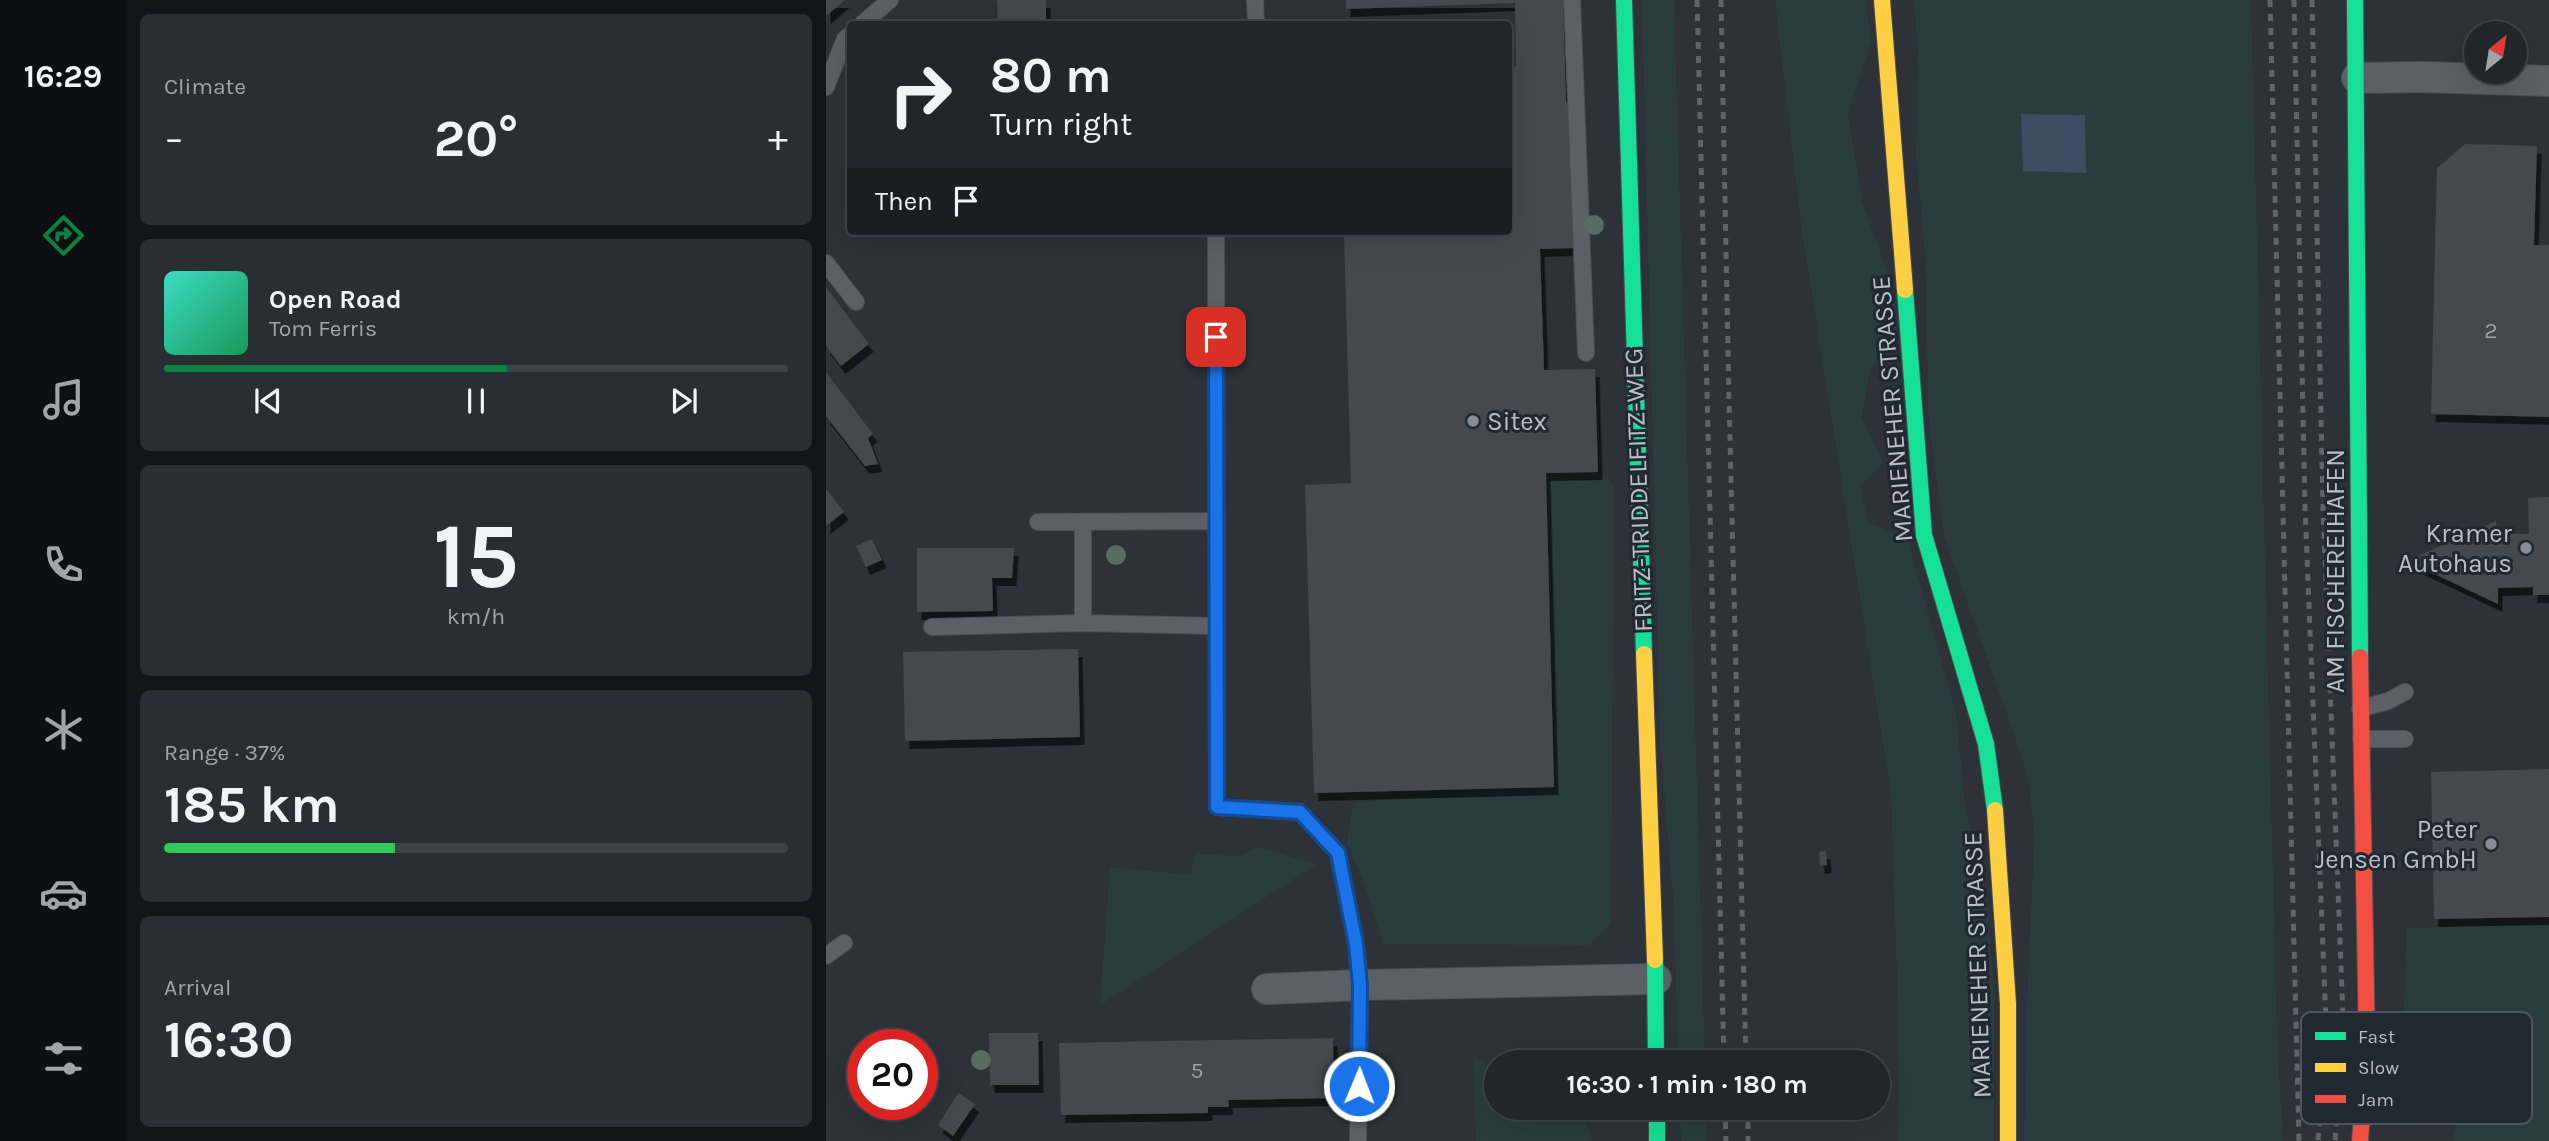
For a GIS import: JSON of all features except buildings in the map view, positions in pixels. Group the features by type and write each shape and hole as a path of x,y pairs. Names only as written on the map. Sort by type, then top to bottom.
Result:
{"street":[{"name":"FRITZ-TRIDDELFITZ-WEG","path":"1624,0 1638,503 1656,979 1656,1050"},
{"name":"MARIENEHER STRASSE","path":"1882,0 1924,535 1986,744 1997,825 2008,1004 2008,1141"},
{"name":"AM FISCHEREIHAFEN","path":"2355,0 2360,709 2366,1012"},
{"path":"2357,78 2549,81"},
{"path":"1268,989 1656,979"},
{"path":"1657,1120 1657,1141"}],"lane":[{"path":"866,21 890,0"},
{"path":"1255,0 1256,21"},
{"path":"1572,0 1586,353"},
{"path":"826,87 847,37"},
{"path":"1216,235 1217,807 1300,812 1338,853 1356,944 1360,985 1358,1141"},
{"path":"826,263 856,302"},
{"path":"1038,522 1216,522"},
{"path":"1083,522 1083,623"},
{"path":"932,627 1083,623 1216,626"},
{"path":"2360,709 2388,701 2405,692"},
{"path":"2361,739 2405,739"},
{"path":"826,956 844,943"}],"shaded area":[{"path":"1642,0 1674,0 1705,1050 1678,1050 1674,909 1660,741"},
{"path":"1775,0 1866,0 1871,41 1848,115 1862,201 1894,291 1897,324 1870,371 1862,417 1883,462 1860,487 1868,522 1907,538 1956,713 1966,813 1984,867 1995,998 1993,1141 1899,1141 1899,1041 1891,795 1801,225"},
{"path":"1914,0 2251,0 2277,1038 2283,1141 2024,1141 2034,841 2030,787 2019,748 1944,536 1928,413 1926,264 1916,155 1918,51"},
{"path":"1598,472 1614,485 1611,924 1589,945 1383,944 1365,885 1347,844 1353,803 1460,792 1554,787 1546,473"},
{"path":"1258,847 1317,864 1100,1005 1110,867 1190,875 1196,854 1241,856"},
{"path":"2549,924 2549,1141 2452,1141 2457,1124 2532,1124 2532,1012 2404,1012 2407,928"},
{"path":"1473,1057 1484,1062 1484,1120 1585,1120 1592,1141 1476,1141"},
{"path":"1680,1120 1706,1120 1707,1141 1681,1141"}],"water":[{"path":"2021,114 2085,115 2086,173 2023,171"}],"railway":[{"path":"1697,0 1724,1050"},
{"path":"1721,0 1746,1050"},
{"path":"2270,0 2299,1141"},
{"path":"2294,0 2305,507 2326,1012"},
{"path":"2312,0 2323,507 2343,1012"},
{"path":"1725,1120 1726,1141"},
{"path":"1748,1120 1748,1141"},
{"path":"2318,1141 2320,1124"},
{"path":"2335,1141 2337,1124"}],"traffic: fast":[{"path":"1624,0 1644,654"},
{"path":"2355,0 2360,657"},
{"path":"1905,290 1924,535 1986,744 1995,810"},
{"path":"1655,960 1656,1050"},
{"path":"1657,1120 1657,1141"}],"traffic: slow":[{"path":"1882,0 1905,290"},
{"path":"1644,654 1655,960"},
{"path":"1995,810 2008,1004 2008,1141"}],"traffic: jam":[{"path":"2360,657 2366,1012"},
{"path":"2360,1141 2361,1124"}],"place":[{"name":"Sitex","path":"1473,421"},
{"name":"Kramer Autohaus","path":"2526,548"},
{"name":"Peter Jensen GmbH","path":"2491,844"}],"route":[{"path":"1216,337 1217,807 1300,812 1338,853 1356,944 1360,985 1359,1086"}]}
